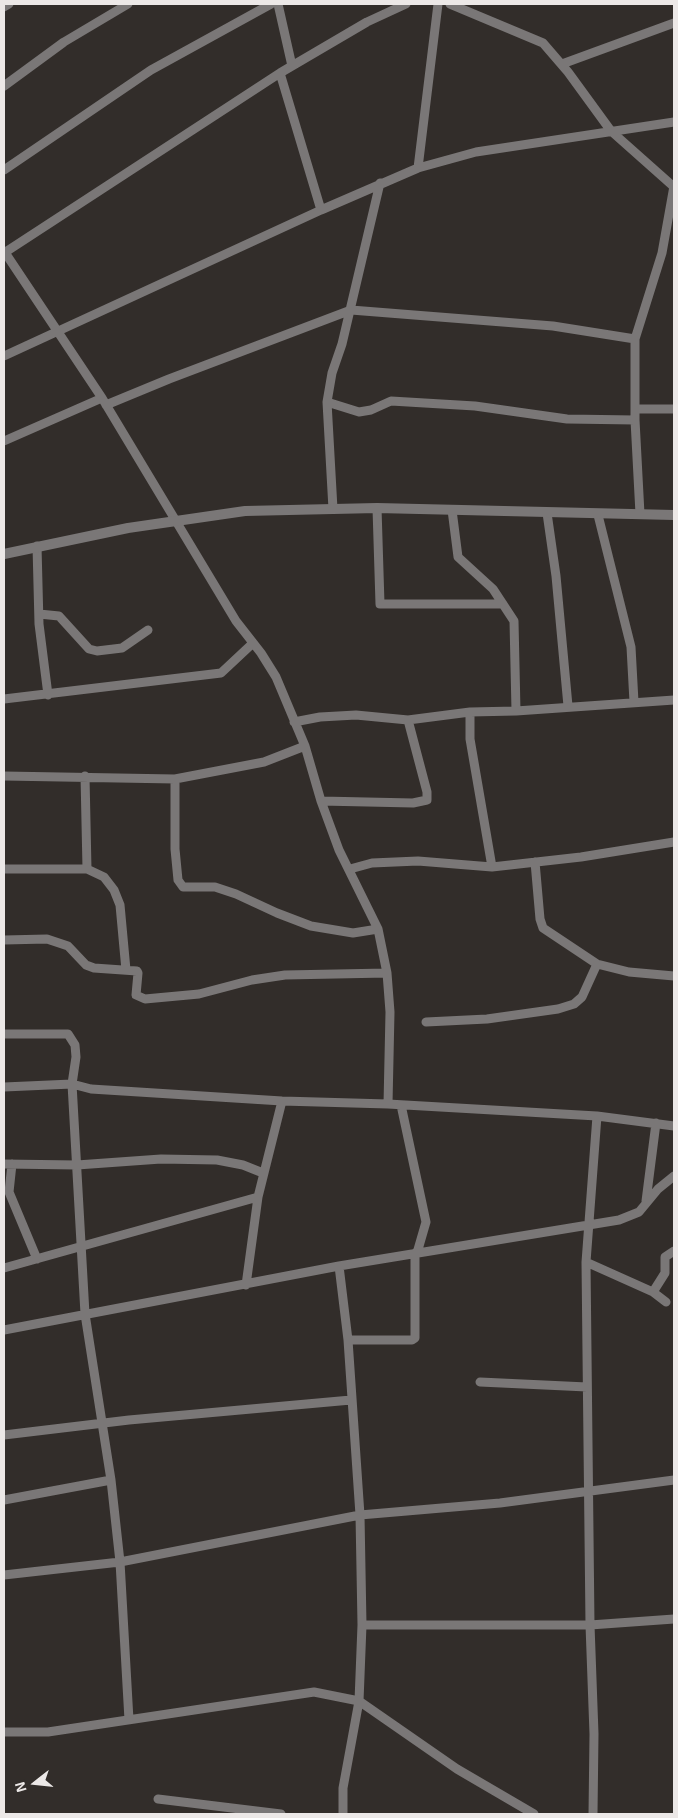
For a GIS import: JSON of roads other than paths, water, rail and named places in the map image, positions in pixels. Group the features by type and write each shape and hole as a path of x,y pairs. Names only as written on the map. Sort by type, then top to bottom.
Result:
{"street":[{"path":"4,7 9,4"},
{"path":"4,86 64,42 128,4"},
{"path":"4,170 150,70 271,4"},
{"path":"278,4 292,66"},
{"path":"388,1104 390,1012 387,973 378,929 339,850 321,801 305,746 276,677 261,653 252,644 104,402 4,252 280,73 367,22 406,4"},
{"path":"418,168 438,4"},
{"path":"450,4 543,43 562,64 611,131 674,187 662,253 636,339 635,420 640,514"},
{"path":"562,64 674,23"},
{"path":"280,73 321,210"},
{"path":"4,356 380,183 418,168 476,152 674,122"},
{"path":"333,509 327,402 332,373 351,310 380,183"},
{"path":"4,441 351,310 553,326 636,339"},
{"path":"327,402 359,412 371,410 391,401 475,406 567,419 635,420"},
{"path":"635,409 674,409"},
{"path":"377,508 380,604 503,604"},
{"path":"4,554 177,520 245,510 377,508 674,516"},
{"path":"452,510 458,558 493,589 514,621 516,711"},
{"path":"547,513 556,576 568,706"},
{"path":"598,515 631,647 634,702"},
{"path":"37,546 39,614 48,695"},
{"path":"39,614 59,616 89,649 98,651 122,648 148,630"},
{"path":"4,699 221,673 252,644"},
{"path":"294,722 320,717 356,715 408,720 470,712 516,711 674,700"},
{"path":"470,712 470,739 492,867"},
{"path":"321,801 413,803 427,800 427,792 408,720"},
{"path":"4,776 175,779 264,762 305,746"},
{"path":"85,776 87,869"},
{"path":"175,779 175,850 178,880 182,887 215,887 311,926 353,933 378,929"},
{"path":"350,869 372,863 418,861 492,867 581,857 674,842"},
{"path":"535,862 540,918 543,928 597,964 629,972 674,976"},
{"path":"4,869 87,869 104,877 114,890 120,905 126,970"},
{"path":"4,940 46,939 68,946 86,965 94,968 126,970 138,973 136,995 145,999 198,994 252,980 284,975 387,973"},
{"path":"426,1022 487,1018 558,1009 574,1004 582,998 597,964"},
{"path":"4,1034 68,1034 75,1045 76,1057 72,1084 85,1314 112,1480 120,1562 129,1720"},
{"path":"4,1087 72,1084 91,1089 597,1116 674,1126"},
{"path":"246,1285 258,1197 282,1100"},
{"path":"348,1340 412,1340 416,1338 416,1253 426,1222 401,1105"},
{"path":"593,1814 594,1734 590,1625 586,1262 597,1116"},
{"path":"646,1201 656,1123"},
{"path":"37,1259 9,1192 8,1164 77,1165 161,1159 217,1160 263,1173"},
{"path":"4,1330 339,1266 588,1226 635,1215 646,1201 674,1176"},
{"path":"4,1268 258,1197"},
{"path":"653,1292 665,1273 665,1258 674,1251"},
{"path":"586,1262 653,1292 666,1302"},
{"path":"339,1266 348,1340 360,1515 362,1625 358,1702 343,1788 343,1814"},
{"path":"480,1382 587,1387"},
{"path":"4,1435 102,1425 129,1420 351,1400"},
{"path":"4,1500 112,1480"},
{"path":"4,1575 120,1562 360,1515 589,1492 674,1480"},
{"path":"362,1625 590,1625 674,1619"},
{"path":"4,1732 48,1732 314,1692 358,1702 457,1769 534,1814"},
{"path":"158,1799 281,1814"}]}
